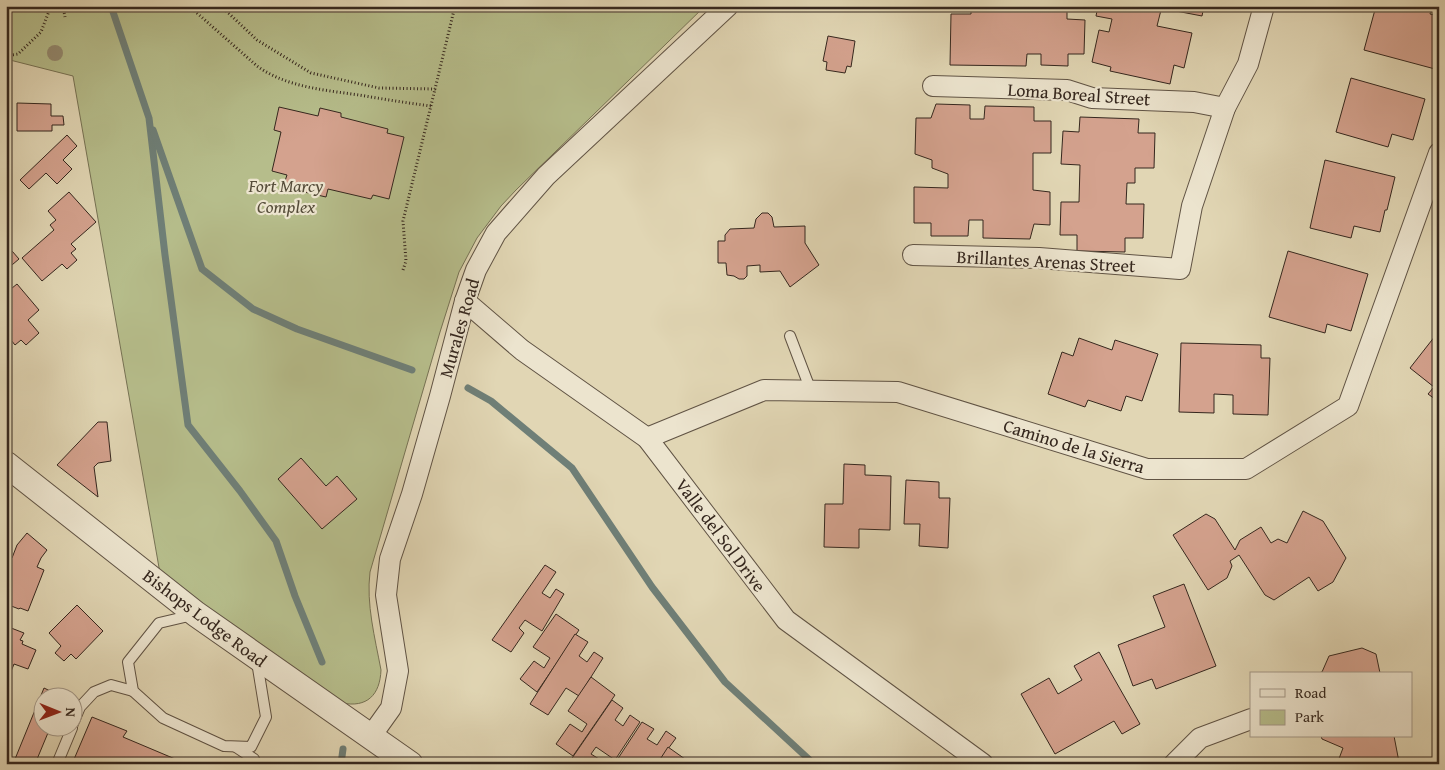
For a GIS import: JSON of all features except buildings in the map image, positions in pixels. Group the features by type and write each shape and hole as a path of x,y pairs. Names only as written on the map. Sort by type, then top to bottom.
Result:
{"street":[{"name":"Murales Road","path":"371,736 391,708 398,671 386,595 390,559 412,494 465,300 476,270 496,233 546,176 728,6"},
{"path":"1225,108 1248,64 1264,6"},
{"name":"Loma Boreal Street","path":"933,86 1067,90 1092,98 1194,102 1225,108"},
{"name":"Brillantes Arenas Street","path":"913,255 1039,258 1180,270 1192,206 1225,108"},
{"name":"Camino de la Sierra","path":"647,438 764,390 898,392 1147,470 1246,469 1348,406 1439,153"},
{"name":"Valle del Sol Drive","path":"465,300 522,350 647,438 786,620 983,764"},
{"name":"Bishops Lodge Road","path":"8,469 196,614 256,658 410,764"},
{"path":"1174,764 1200,738 1250,719"}],"lane":[{"path":"790,336 811,391"},
{"path":"133,691 128,662 159,623 196,614"},
{"path":"82,705 94,692 111,686 133,691 163,718 224,746 252,747 266,717 256,658"},
{"path":"57,764 68,738"},
{"path":"235,746 254,759 255,764"}],"path":[{"path":"6,56 18,54 41,32 51,6"},
{"path":"63,6 65,17"},
{"path":"189,6 257,66 266,73 285,81 310,88 431,106"},
{"path":"221,6 257,40 311,73 379,88 435,89"},
{"path":"402,270 406,261 403,221 455,6"}],"green space":[{"name":"Fort Marcy Complex","path":"6,6 705,6 501,206 477,238 459,272 370,572 370,609 381,670 375,693 365,701 351,704 342,703 161,579 73,76 6,59"}],"waterway":[{"path":"111,6 149,118 188,425 240,491 276,541 295,596 322,662"},
{"path":"153,130 202,269 253,309 297,329 412,370"},
{"path":"468,388 491,401 572,468 652,587 725,682 814,764"},
{"path":"341,764 343,749"}]}
